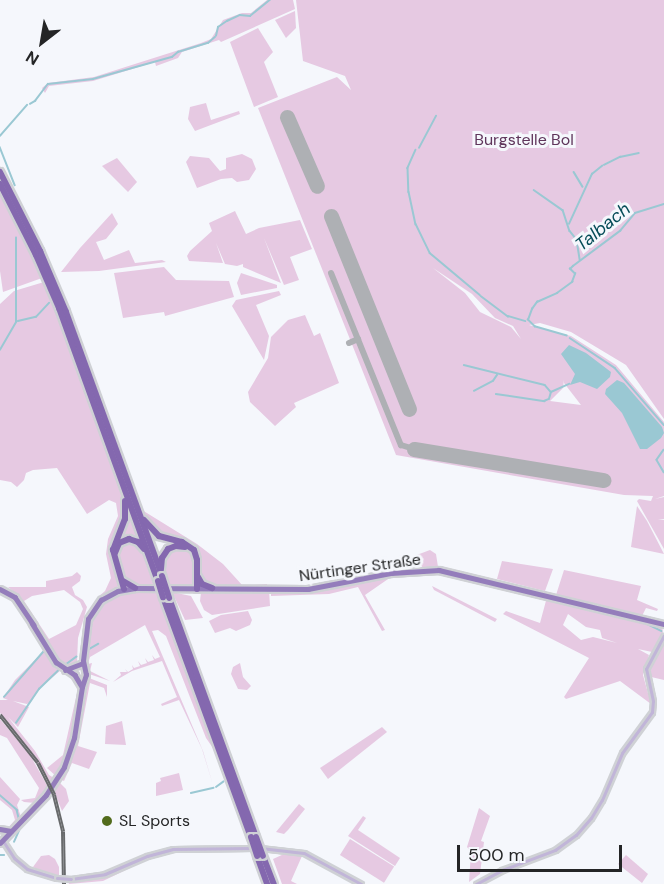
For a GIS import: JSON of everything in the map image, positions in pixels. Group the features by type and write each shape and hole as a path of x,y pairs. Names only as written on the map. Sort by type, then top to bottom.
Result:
{"highway":[{"path":"0,172 46,272"},
{"path":"0,184 52,284 139,513 166,597 260,856 267,884"},
{"path":"52,284 148,556 160,579"},
{"path":"124,589 115,560 114,544 126,513 125,492"},
{"path":"139,513 159,536 191,547 197,560 196,589"},
{"path":"115,560 118,545 129,539 138,542 148,556"},
{"path":"160,579 162,558 172,547 186,547 197,560"},
{"path":"197,577 202,584 212,588"},
{"path":"123,580 135,588"},
{"path":"260,856 274,884"}],"main road":[{"name":"Nürtinger Straße","path":"83,660 87,619 95,607 113,592 135,588 317,589 391,573 439,570 664,624"},
{"path":"0,588 15,597 59,665 65,670 79,671 86,675 81,680"},
{"path":"65,670 83,660"},
{"path":"1,842 46,795 64,767 74,738 82,687 79,671 83,660"},
{"path":"0,829 11,831"},
{"path":"0,834 1,842"}],"street":[{"path":"476,884 502,870 563,845 582,829 595,813 621,753 652,712 653,700 646,669 664,635"},
{"path":"1,842 27,869 57,878 71,879 105,874 147,856 173,849 277,848 309,855 361,884"}],"green space":[{"path":"267,0 293,0 295,9 221,42 219,40 182,52 178,58 156,66 155,62 93,81 49,86 45,93 42,88 48,83 94,77 201,43 211,39 223,20 242,13 251,13"},
{"name":"Burgstelle Bol","path":"296,0 664,0 664,419 626,365 571,332 540,323 529,325 571,336 616,365 664,422 664,496 655,499 664,497 664,519 658,520 664,520 664,549 637,501 639,499 651,501 653,496 624,495 396,455 258,108 337,77 351,90 345,76 303,61","holes":["433,268 472,294 495,318 513,326 521,339 511,327 480,312 465,293","564,380 564,383 581,405 550,401 563,388"]},
{"path":"295,11 296,28 286,38 275,20"},
{"path":"258,28 273,52 264,62 278,97 254,107 230,42"},
{"path":"206,103 211,120 239,111 240,114 195,131 188,119 190,107"},
{"path":"242,154 252,159 256,169 249,180 237,182 232,178 221,179 197,188 186,162 190,156 209,158 220,171 226,169 226,158"},
{"path":"117,158 137,182 128,192 102,166"},
{"path":"0,194 42,278 3,292 0,271"},
{"path":"235,211 246,234 259,228 300,220 312,249 290,257 299,280 284,285 264,238 281,283 243,267 243,264 237,266 225,264 216,243 223,263 189,261 187,256 190,251 212,231 209,223"},
{"path":"112,213 118,224 106,239 96,242 104,260 129,250 135,263 162,260 166,262 99,271 61,272 80,248"},
{"path":"164,267 176,280 229,281 234,297 165,316 164,312 123,318 114,273"},
{"path":"241,273 277,285 277,288 241,295 237,283"},
{"path":"44,282 154,585 120,583 119,586 98,597 105,591 111,578 106,554 108,539 118,516 116,503 109,500 87,514 57,468 33,470 26,473 24,480 17,487 11,482 0,480 0,304 14,291"},
{"path":"279,291 281,295 256,305 269,336 264,360 232,306 236,300"},
{"path":"305,315 314,336 320,333 339,383 294,403 296,407 275,426 250,402 248,392 268,358 271,337 288,320"},
{"path":"637,506 647,521 664,554 631,547"},
{"path":"142,510 197,544 223,564 243,586 267,584 267,588 206,585 201,580 200,562 194,548 153,530"},
{"path":"183,548 193,555 193,584 170,586 163,572 162,559 169,549"},
{"path":"430,550 436,554 438,567 423,568 414,556"},
{"path":"502,561 553,569 545,591 497,579"},
{"path":"564,570 641,586 637,600 658,609 657,611 646,608 642,616 556,595"},
{"path":"77,572 81,576 80,581 72,587 75,595 83,600 87,607 78,638 77,662 66,667 53,653 38,626 16,596 21,599 20,597 8,587 46,587 46,581 72,576","holes":["64,590 80,602 83,609 76,625 49,639 24,601 32,596"]},
{"path":"422,572 391,577 365,595 385,630 382,631 358,587 329,594 271,596 271,590 316,590 391,575"},
{"path":"432,586 497,619 495,622 434,590"},
{"path":"133,590 156,592 215,751 206,738 166,636 158,630 152,631 203,751 213,785 202,749 179,700 162,706 161,704 177,697 162,661 132,671 113,682 121,675 120,672 127,672 125,669 128,672 133,669 132,665 134,668 140,666 138,661 141,665 147,663 145,658 148,662 154,660 152,655 155,659 160,657 145,625 90,657 88,664 92,663 90,671 110,681 89,674 85,668 87,632 91,616 102,602 114,595"},
{"path":"269,590 270,606 212,615 204,610 200,601 201,592 204,591"},
{"path":"172,592 191,596 203,618 185,620"},
{"path":"547,597 662,625 663,634 652,652 638,649 649,655 643,675 651,704 620,681 566,699 564,697 589,658 503,614 506,611 540,623","holes":["568,614 586,627 600,630 602,638 617,643 593,637 581,640 563,625"]},
{"path":"248,611 252,620 250,625 236,631 230,628 215,633 209,621 221,615"},
{"path":"664,639 664,680 647,676 651,660"},
{"path":"38,641 43,644 61,670 39,689 31,702 27,704 13,701 29,707 18,727 8,717 35,751 49,775 54,778 50,784 28,748 0,713 0,700 8,700 3,698 15,680 45,650"},
{"path":"240,663 243,677 251,686 247,690 238,689 231,674 233,667"},
{"path":"89,678 107,685 107,697 104,688 90,683 78,746 97,752 89,769 72,763 64,781 60,779 77,734 84,683"},
{"path":"79,684 71,743 57,777 47,768 63,755"},
{"path":"0,719 30,755 48,787 35,803 21,800 35,798 39,788 7,738 0,735"},
{"path":"122,721 126,745 105,744 106,726"},
{"path":"382,727 387,732 328,779 320,768"},
{"path":"179,773 183,790 156,796 156,783 161,781 160,778"},
{"path":"0,777 20,799 17,805 21,817 7,829 15,820 12,810 0,800"},
{"path":"59,782 66,789 69,801 62,811 54,791"},
{"path":"299,804 305,809 288,830 284,834 276,832"},
{"path":"479,808 490,816 481,841 484,842 480,874 469,882 471,852 467,847"},
{"path":"363,816 366,818 358,830 400,858 395,866 348,836"},
{"path":"350,839 394,867 384,883 340,855"},
{"path":"284,854 302,856 291,881 297,884 282,884 273,859"},
{"path":"49,855 55,859 59,867 59,876 47,875 33,867 41,856"},
{"path":"626,855 648,874 642,883 618,864"},
{"path":"155,856 103,881 69,884 68,881 107,875"}],"water":[{"path":"569,345 586,353 611,372 610,377 597,389 580,382 570,385 575,374 561,354"},
{"path":"617,380 624,383 662,427 664,433 661,438 647,449 640,449 622,413 605,394 606,389"}],"waterway":[{"path":"216,36 218,27 240,15 250,16 270,0"},
{"path":"30,104 48,84 93,79 172,57 178,52 208,43 215,37"},
{"path":"0,136 27,105"},
{"path":"419,148 436,116"},
{"path":"0,147 15,185"},
{"path":"416,150 408,168 409,192 416,224 430,253 480,295"},
{"path":"604,165 620,157 639,153"},
{"path":"569,224 592,174 602,166"},
{"path":"574,172 583,187"},
{"path":"534,190 563,210 570,231 577,240 580,260"},
{"name":"Talbach","path":"567,336 535,327 528,320 537,302 557,293 572,282 575,274 570,269 620,231 635,213 664,204"},
{"path":"0,350 16,322 16,238"},
{"path":"481,296 508,316 525,321"},
{"path":"18,321 36,317 49,303"},
{"name":"Talbach","path":"570,338 615,368 664,425"},
{"path":"464,365 545,385 551,392"},
{"path":"474,391 493,381 497,375"},
{"path":"496,394 544,401 549,399 551,392 569,384"},
{"name":"Talbach","path":"664,450 657,460 664,472"},
{"path":"639,620 662,631"},
{"path":"86,651 98,644"},
{"path":"4,697 44,651"},
{"path":"65,665 76,657"},
{"path":"16,723 39,689 61,668"},
{"path":"216,787 223,782"},
{"path":"191,793 213,788"},
{"path":"0,795 17,810 19,818"},
{"path":"14,842 21,826"}],"taxiway":[{"path":"331,273 401,445 414,449"},
{"path":"349,343 358,339"}],"runway":[{"path":"287,117 317,186"},
{"path":"331,216 409,409"},
{"path":"414,449 603,480"}],"railway":[{"path":"0,715 38,763 54,795 63,832 64,884"}],"place":[{"name":"SL Sports","path":"107,821"}]}
